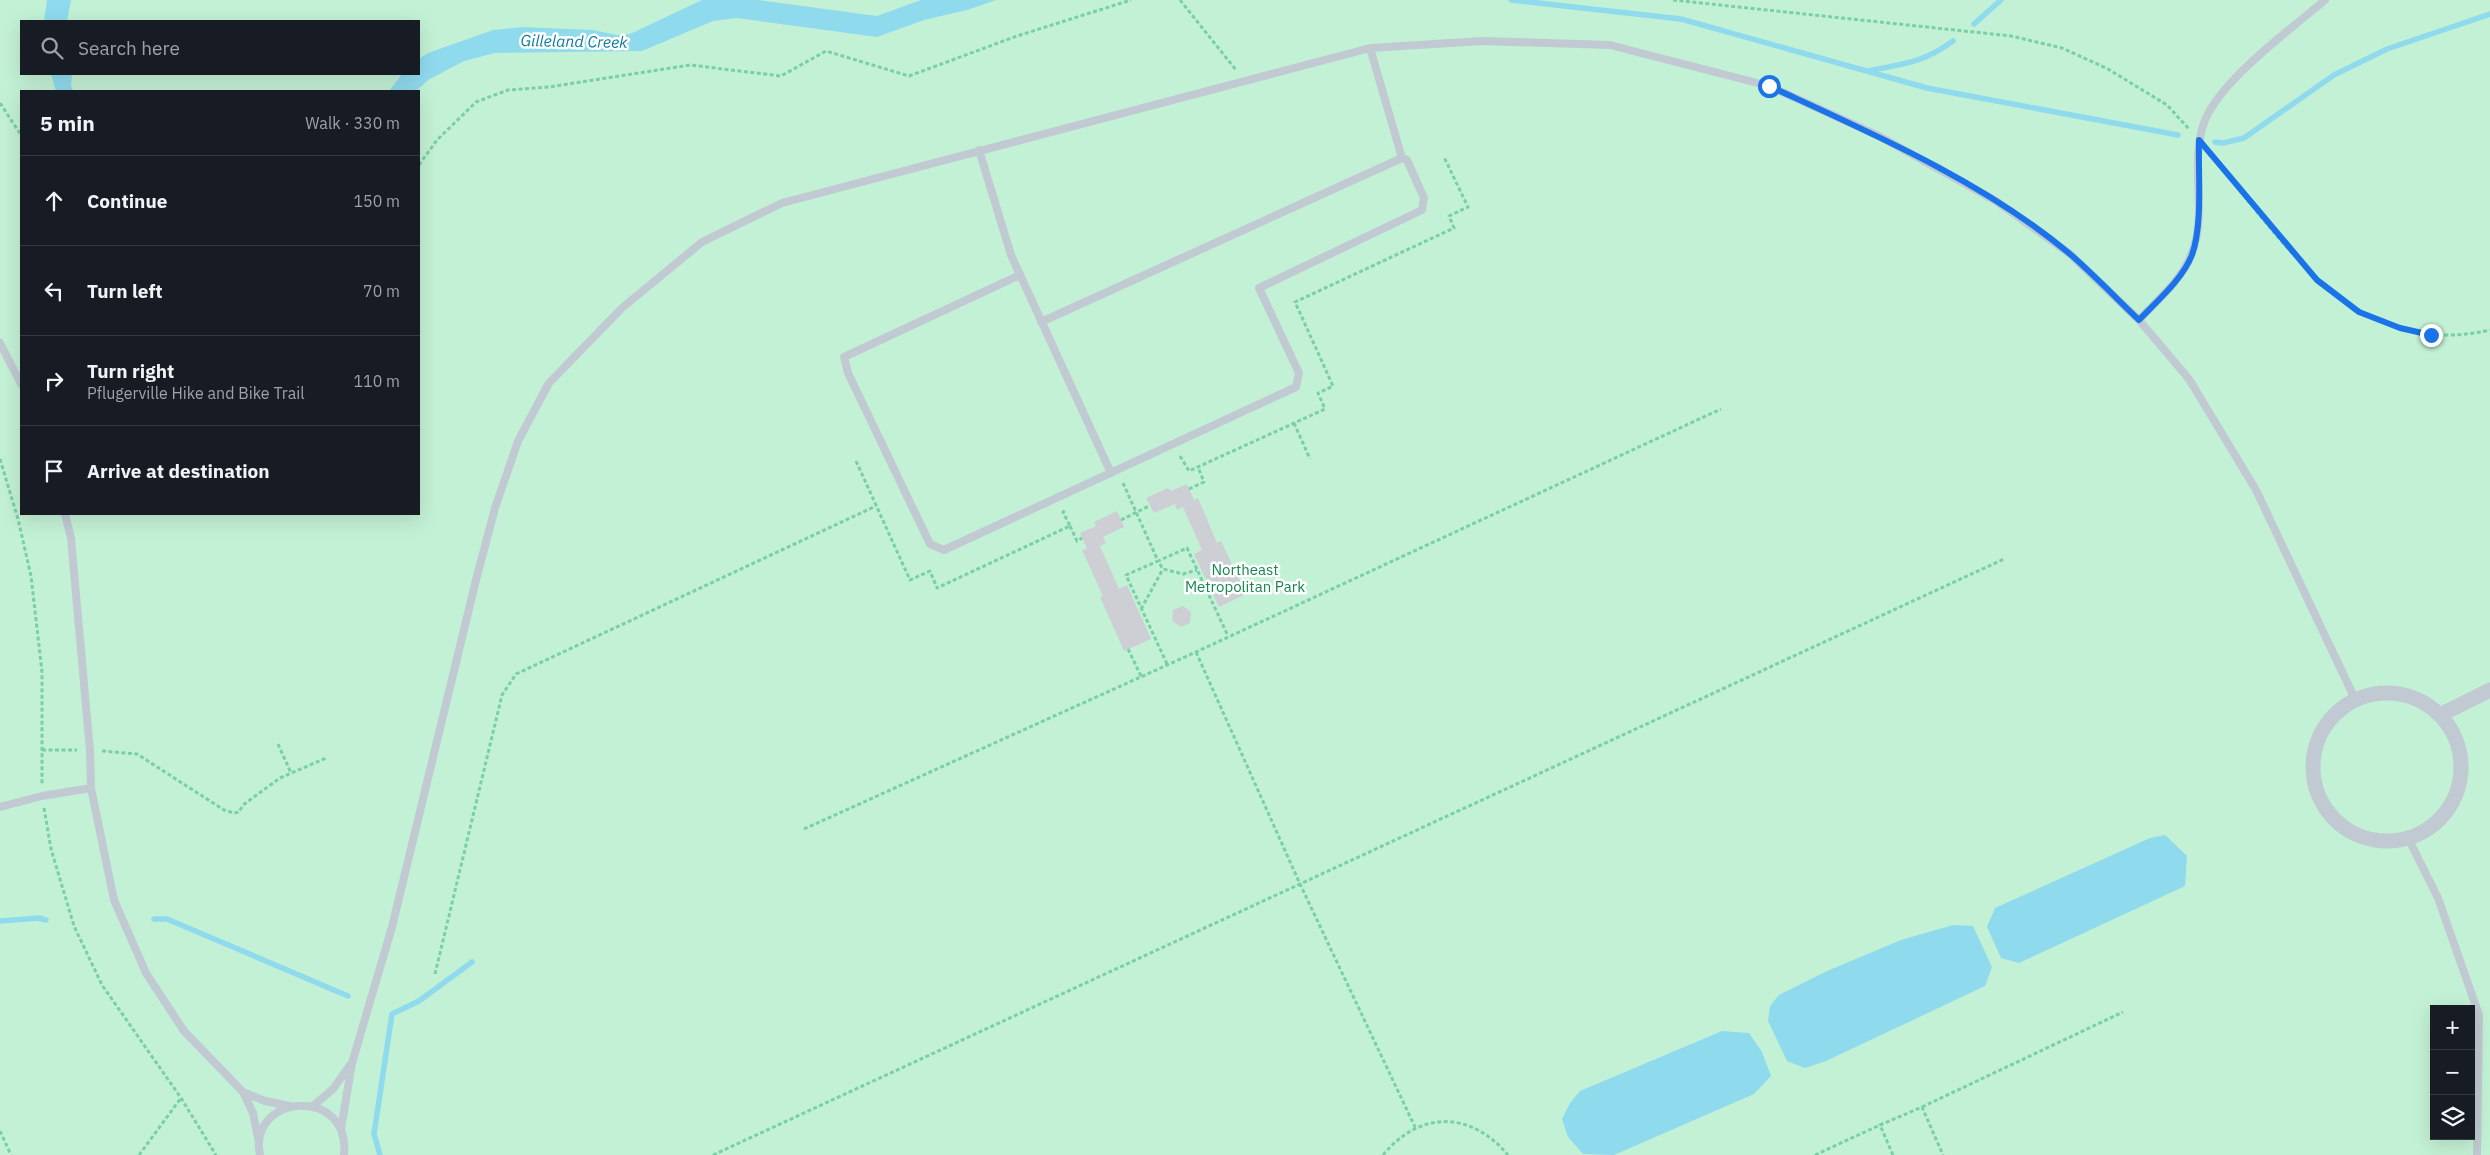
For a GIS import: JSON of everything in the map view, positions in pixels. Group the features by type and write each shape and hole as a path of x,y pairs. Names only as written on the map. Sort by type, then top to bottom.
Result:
{"street":[{"path":"2440,714 2490,690"},
{"path":"2377,693 2400,693 2422,701 2440,714 2455,736 2461,760 2459,786 2449,809 2431,827 2408,838 2384,841 2360,836 2339,823 2323,804 2320,797 2315,781 2314,757 2321,733 2335,714 2355,700 2377,693"}],"lane":[{"path":"2139,320 2180,276 2191,256 2198,231 2199,140 2205,119 2218,98 2238,75 2325,0"},
{"path":"341,1129 352,1063 392,928 451,681 495,508 518,441 549,382 622,308 702,242 782,203 1370,48 1482,40 1610,45 1769,86 1878,136 1996,201 2070,254 2139,320 2189,379 2256,490 2355,700"},
{"path":"1020,275 844,356 848,373 930,544 944,550 1296,387 1299,373 1259,288 1422,210 1424,198 1407,160 1402,158 1370,48"},
{"path":"979,150 1011,256 1111,473"},
{"path":"1041,322 1402,158"},
{"path":"0,343 20,382"},
{"path":"65,515 72,538 90,751 91,788 114,900 146,973 184,1031 242,1092 253,1114 260,1152"},
{"path":"0,807 42,796 91,788"},
{"path":"2408,838 2438,898 2479,1015 2477,1155"},
{"path":"313,1106 333,1089 352,1063"},
{"path":"242,1092 266,1101 290,1106 313,1106 330,1114 341,1129 345,1144 344,1155"},
{"path":"260,1152 262,1132 268,1120 278,1111 290,1106"}],"path":[{"path":"420,164 437,140 476,102 508,90 550,87 690,65 781,76 826,51 909,76 1017,36 1131,0"},
{"path":"1180,0 1233,66 1242,81"},
{"path":"1673,0 2012,36 2062,48 2108,69 2167,105 2199,140 2317,280 2359,312 2400,328 2431,335 2468,335 2490,330"},
{"path":"0,103 20,133"},
{"path":"1172,459 1181,455 1189,471 1325,409 1318,393 1333,386 1295,302 1454,228 1449,216 1468,207 1444,157"},
{"path":"804,830 1196,652 1721,409"},
{"path":"1294,423 1310,458"},
{"path":"0,459 18,519 31,576 42,672 42,796 50,849 74,926 102,985 181,1098 216,1155"},
{"path":"1189,489 1204,482 1198,467"},
{"path":"1131,479 1123,483 1162,569"},
{"path":"435,974 502,695 516,674 876,506"},
{"path":"1121,520 1149,506"},
{"path":"1070,526 1077,540 1082,538"},
{"path":"1167,664 1126,575 1187,548 1228,636"},
{"path":"713,1155 2004,559"},
{"path":"1162,569 1183,574 1197,570"},
{"path":"1141,609 1162,569"},
{"path":"1128,649 1141,676"},
{"path":"1196,652 1300,884 1416,1127"},
{"path":"278,744 291,773"},
{"path":"42,750 78,750"},
{"path":"102,751 137,754 224,810 234,813 280,778 326,758"},
{"path":"1815,1155 1922,1107 2123,1012"},
{"path":"139,1155 181,1098"},
{"path":"1922,1107 1943,1155"},
{"path":"1383,1155 1397,1138 1416,1127 1441,1121 1467,1124 1490,1136 1508,1155"},
{"path":"1880,1125 1893,1155"},
{"path":"0,1131 11,1155"}],"green space":[{"name":"Northeast Metropolitan Park","path":"0,0 2490,0 2490,1155 0,1155"}],"water":[{"path":"47,0 71,0 67,20 44,20"},
{"name":"Gilleland Creek","path":"702,0 758,0 877,16 921,0 996,0 967,10 924,20 877,37 737,18 713,21 642,51 495,53 464,61 428,80 417,90 390,90 401,75 420,75 420,58 428,53 493,30 522,27 593,30 617,35 630,34"},
{"path":"51,75 72,75 73,90 56,90"},
{"path":"2165,835 2187,856 2185,886 2019,963 2001,958 1987,927 1995,908 2150,838"},
{"path":"1953,925 1973,926 1992,967 1985,986 1826,1061 1805,1068 1787,1061 1768,1021 1770,1006 1779,995 1827,971 1901,940"},
{"path":"1722,1031 1749,1033 1762,1052 1771,1076 1754,1094 1614,1155 1583,1154 1568,1137 1562,1119 1570,1103 1580,1091"}],"building":[{"path":"1187,484 1194,500 1198,498 1217,543 1221,541 1246,594 1219,607 1194,554 1202,550 1183,507 1177,510 1175,504 1154,513 1146,498 1168,488 1171,491"},
{"path":"1117,511 1124,527 1103,537 1106,543 1100,546 1119,589 1127,585 1151,639 1124,651 1100,597 1103,596 1082,550 1087,549 1080,533 1096,526 1094,522"},
{"path":"1183,606 1191,612 1190,623 1181,627 1172,621 1173,610"}],"waterway":[{"path":"1511,0 1681,19 1927,88 2178,135"},
{"path":"1974,24 2001,0"},
{"path":"2215,142 2223,143 2244,138 2334,75 2387,49 2490,14"},
{"path":"1867,71 1912,62 1932,54 1953,41"},
{"path":"0,921 39,918 46,920"},
{"path":"154,919 167,919 348,996"},
{"path":"380,1155 374,1134 392,1014 419,1001 472,962"}],"route":[{"path":"1769,86 1878,136 1996,201 2070,254 2139,320 2180,276 2191,256 2198,231 2197,179 2199,140 2281,240 2317,280 2359,312 2400,328 2431,335"}]}
